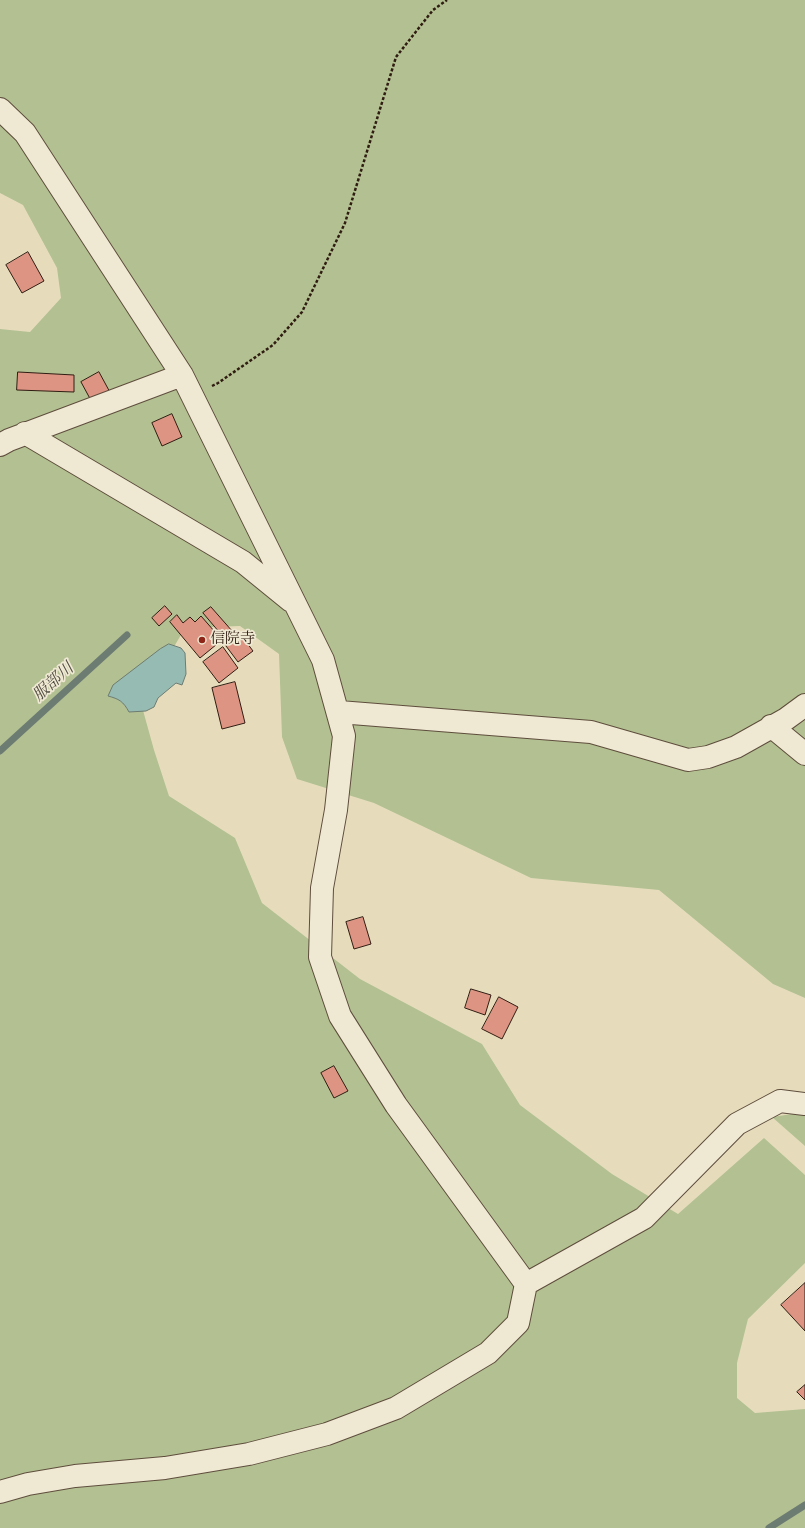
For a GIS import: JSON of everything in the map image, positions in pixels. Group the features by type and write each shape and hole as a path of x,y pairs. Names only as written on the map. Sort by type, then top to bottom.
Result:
{"street":[{"path":"0,109 25,133 182,375 323,660 339,712 344,736 336,810 322,888 320,957 340,1016 396,1105 526,1284 518,1323 488,1353 396,1408 327,1434 249,1454 165,1468 75,1476 28,1484 0,1492"},
{"path":"0,445 25,433 182,375"},
{"path":"25,433 243,562 296,605"},
{"path":"339,712 591,732 688,760 708,757 736,747 771,726 786,719 805,705"},
{"path":"771,726 805,754"},
{"path":"526,1284 644,1218 737,1124 780,1101 805,1104"}],"path":[{"path":"191,394 218,383 273,346 302,312 346,223 396,57 433,10 447,0"}],"green space":[{"path":"0,0 805,0 805,998 773,984 659,890 531,878 374,803 297,779 282,737 279,654 240,626 185,628 141,703 169,796 235,838 262,903 360,979 482,1044 520,1105 612,1174 678,1214 764,1138 805,1175 805,1263 748,1319 737,1363 737,1398 755,1413 805,1409 805,1528 0,1528 0,329 30,332 61,298 57,268 23,205 0,193"},
{"path":"799,1113 805,1114 805,1146 772,1117"}],"water":[{"path":"169,644 181,648 185,653 186,674 182,685 176,683 158,698 154,707 146,711 129,712 125,705 120,701 108,696 113,685 160,649"}],"building":[{"path":"28,252 44,281 22,293 6,265"},
{"path":"18,372 74,375 74,392 17,390"},
{"path":"99,372 112,396 94,406 81,382"},
{"path":"172,414 182,437 162,446 152,423"},
{"path":"165,606 172,614 159,626 152,618"},
{"path":"211,607 233,632 225,639 203,613"},
{"path":"177,615 183,623 190,617 195,622 201,616 222,640 200,658 170,622"},
{"path":"241,635 253,651 238,662 226,646"},
{"path":"223,647 238,668 219,683 203,662"},
{"path":"235,682 245,723 222,729 212,688"},
{"path":"363,917 371,944 354,949 346,922"},
{"path":"471,989 491,995 485,1015 465,1008"},
{"path":"499,997 518,1007 502,1039 482,1029"},
{"path":"334,1066 348,1091 334,1098 321,1073"},
{"path":"805,1283 805,1331 781,1305"},
{"path":"805,1385 805,1400 797,1392"}],"waterway":[{"name":"服部川","path":"0,751 127,635"},
{"path":"769,1528 805,1505"}],"place":[{"name":"信院寺","path":"202,640"}]}
